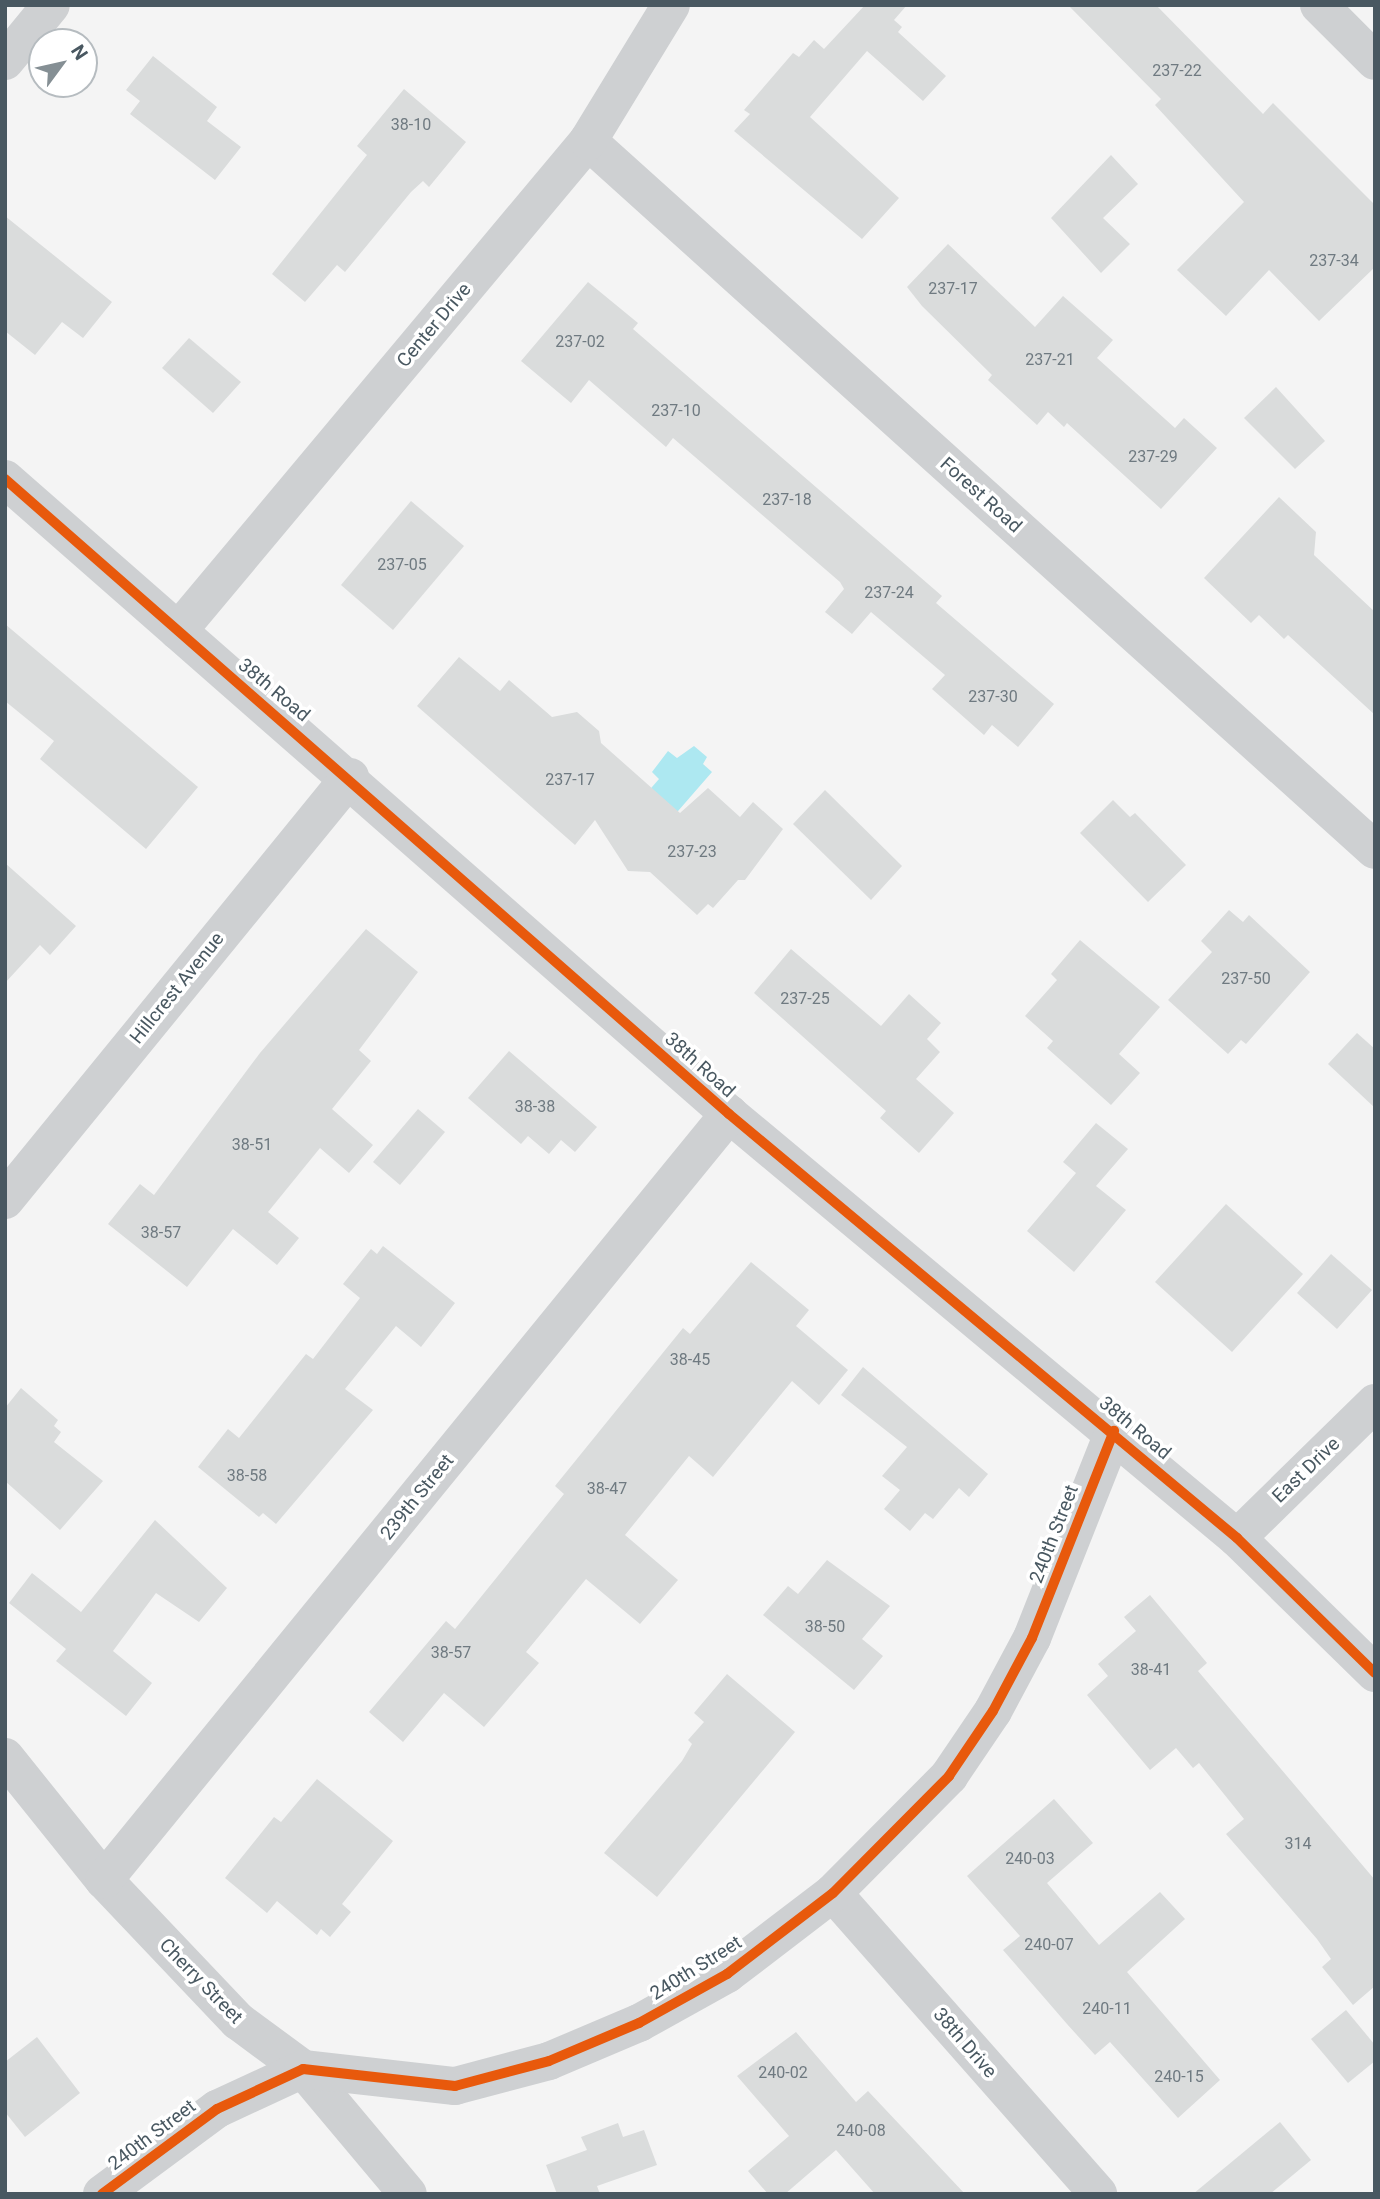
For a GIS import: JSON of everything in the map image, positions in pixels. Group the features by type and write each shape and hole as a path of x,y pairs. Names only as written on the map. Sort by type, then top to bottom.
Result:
{"street":[{"path":"5,61 51,5"},
{"path":"1319,5 1375,61"},
{"name":"Center Drive","path":"178,631 588,141 657,12"},
{"name":"Forest Road","path":"588,141 1375,850"},
{"name":"38th Road","path":"5,479 350,777 729,1114 1114,1431 1237,1538 1375,1673"},
{"name":"Hillcrest Avenue","path":"5,1200 350,777"},
{"name":"239th Street","path":"104,1880 729,1114"},
{"name":"East Drive","path":"1237,1538 1375,1402"},
{"name":"240th Street","path":"102,2194 217,2109 303,2069 455,2086 549,2061 639,2023 727,1974 833,1893 949,1776 993,1711 1032,1638 1114,1431"},
{"name":"Cherry Street","path":"5,1757 104,1880 238,2021 303,2069 408,2194"},
{"name":"38th Drive","path":"833,1893 1098,2194"}],"water":[{"path":"694,746 707,757 703,764 712,772 665,826 638,803 659,779 652,772 668,751 677,758"}],"building":[{"path":"865,5 907,5 894,20 902,27 898,32 946,76 923,101 867,51 810,117 899,198 862,239 734,131 750,114 744,110 793,53 799,57 814,40 824,49"},
{"path":"1068,5 1156,5 1263,114 1273,103 1375,205 1375,267 1319,321 1269,270 1226,316 1177,270 1244,202 1155,105 1161,99"},
{"path":"153,56 217,107 207,121 241,147 215,180 130,114 140,101 126,90"},
{"path":"404,89 466,142 429,187 423,181 411,192 345,272 337,265 305,302 272,274 367,155 357,146"},
{"path":"1111,155 1138,184 1103,218 1130,244 1101,273 1051,218"},
{"path":"5,216 112,302 83,338 62,322 35,355 5,331"},
{"path":"948,244 1035,327 1063,296 1113,340 1097,358 1175,428 1184,418 1217,448 1161,509 1067,423 1064,427 1048,412 1037,425 988,380 992,375 922,306 907,287"},
{"path":"588,282 638,323 633,329 942,596 936,603 1054,704 1018,747 992,725 984,735 932,689 945,675 871,612 852,634 825,612 844,589 840,582 673,438 666,447 589,380 571,403 521,361"},
{"path":"189,338 241,382 213,413 162,368"},
{"path":"1276,387 1325,441 1295,469 1244,418"},
{"path":"1279,497 1316,532 1314,555 1375,612 1375,715 1288,635 1284,639 1259,615 1251,623 1204,578"},
{"path":"411,501 464,546 393,630 341,585"},
{"path":"5,624 198,787 146,849 40,759 54,741 5,701"},
{"path":"459,657 500,691 509,680 552,717 577,712 599,731 601,743 680,813 708,788 740,817 753,802 783,829 745,880 738,880 713,908 708,904 697,915 650,872 628,871 595,820 575,845 417,706"},
{"path":"825,790 902,866 871,900 793,824"},
{"path":"1113,800 1130,817 1135,813 1186,865 1148,902 1080,833"},
{"path":"5,863 76,926 50,955 40,945 5,983"},
{"path":"1229,910 1243,922 1249,915 1310,972 1246,1044 1241,1040 1228,1054 1168,1000 1212,952 1201,941"},
{"path":"366,929 418,972 359,1050 371,1061 332,1109 373,1145 349,1173 320,1148 268,1212 299,1238 277,1265 233,1229 187,1287 108,1224 140,1184 154,1195 260,1053"},
{"path":"1080,940 1160,1007 1119,1054 1140,1073 1111,1105 1047,1048 1053,1041 1025,1016 1057,980 1051,974"},
{"path":"791,949 881,1026 909,994 941,1023 927,1039 940,1052 916,1079 954,1113 919,1153 880,1118 886,1111 754,993"},
{"path":"1357,1033 1375,1049 1375,1108 1328,1064"},
{"path":"509,1051 597,1127 575,1152 561,1140 549,1154 528,1136 521,1144 468,1098"},
{"path":"418,1109 445,1132 400,1185 373,1162"},
{"path":"1096,1123 1128,1149 1096,1186 1126,1210 1074,1272 1027,1231 1076,1173 1063,1162"},
{"path":"1226,1204 1303,1274 1232,1352 1155,1282"},
{"path":"383,1246 455,1303 421,1347 396,1326 345,1389 373,1410 276,1524 263,1513 259,1517 198,1467 228,1429 239,1438 306,1354 313,1359 360,1298 343,1284 371,1249 377,1254"},
{"path":"1331,1254 1372,1290 1337,1329 1297,1293"},
{"path":"751,1262 809,1310 796,1326 848,1370 819,1405 792,1381 713,1477 689,1456 625,1535 678,1580 640,1624 586,1579 526,1652 539,1663 484,1727 444,1693 403,1742 369,1712 446,1621 455,1629 564,1494 555,1486 683,1328 690,1334"},
{"path":"863,1367 988,1474 969,1497 959,1488 933,1519 925,1513 910,1531 884,1509 900,1490 882,1476 907,1447 841,1395"},
{"path":"21,1388 58,1420 54,1426 61,1432 54,1442 103,1481 60,1530 5,1481 5,1408"},
{"path":"155,1520 227,1588 199,1622 156,1593 113,1651 152,1683 126,1716 56,1661 66,1649 9,1603 32,1573 81,1612"},
{"path":"827,1560 890,1606 862,1639 883,1656 854,1690 763,1615 788,1586 798,1594"},
{"path":"1150,1595 1207,1663 1198,1671 1375,1880 1375,1986 1353,2005 1322,1967 1331,1959 1317,1939 1226,1834 1244,1819 1199,1763 1193,1768 1176,1748 1150,1770 1087,1695 1108,1676 1098,1664 1136,1631 1124,1617"},
{"path":"727,1674 795,1732 657,1897 604,1853 682,1761 692,1744 688,1740 704,1722 694,1713"},
{"path":"317,1779 393,1841 342,1904 351,1912 330,1937 321,1929 317,1935 277,1901 267,1913 225,1878 274,1817 281,1822"},
{"path":"1054,1799 1093,1843 1047,1883 1099,1945 1160,1892 1185,1919 1127,1972 1220,2080 1178,2118 1110,2042 1095,2055 1067,2024 1003,1950 1020,1936 967,1876"},
{"path":"1346,2010 1375,2045 1375,2061 1348,2083 1311,2039"},
{"path":"796,2032 856,2102 868,2091 965,2194 875,2194 836,2150 785,2194 768,2194 748,2171 789,2136 737,2076"},
{"path":"37,2037 80,2093 25,2137 5,2112 5,2062"},
{"path":"1280,2122 1311,2160 1270,2194 1193,2194"},
{"path":"618,2123 623,2137 644,2130 657,2165 597,2186 600,2194 557,2194 546,2165 587,2150 581,2137"}],"cycle path":[{"path":"5,479 729,1114 1237,1538 1375,1673"},
{"path":"102,2194 217,2109 303,2069 455,2086 549,2061 639,2023 727,1974 833,1893 949,1776 993,1711 1032,1638 1114,1431"}]}
